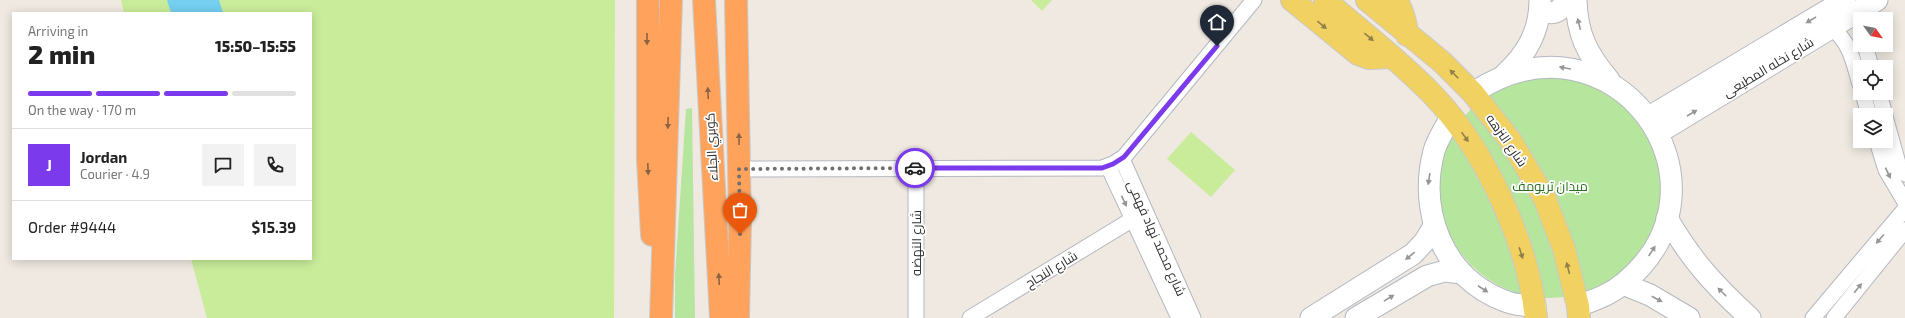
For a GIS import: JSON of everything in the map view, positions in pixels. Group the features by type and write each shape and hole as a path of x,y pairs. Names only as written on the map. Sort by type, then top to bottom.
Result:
{"highway":[{"path":"648,0 649,201 652,235 662,277"},
{"path":"661,318 670,0"},
{"name":"كوبري الجلاء","path":"704,0 721,318"},
{"path":"736,0 739,169 738,318"}],"main road":[{"path":"1292,0 1358,54 1369,58 1392,56"},
{"path":"1325,0 1392,56 1433,94 1451,116 1481,160 1510,217 1523,259 1536,312"},
{"name":"شارع النزهه","path":"1367,0 1442,62 1473,93 1510,140 1544,197 1564,249 1578,312"},
{"path":"1396,0 1405,17 1408,35"}],"street":[{"path":"739,169 1102,168 1122,159 1254,0"},
{"path":"1540,4 1546,12 1555,12 1561,8 1565,0"},
{"path":"1576,0 1577,19 1583,42 1595,63 1610,82"},
{"name":"شارع نخله المطيعى","path":"1654,125 1847,9 1877,0"},
{"path":"1505,75 1519,61 1530,45 1538,27 1540,4"},
{"name":"شارع نخله المطيعى","path":"1654,125 1832,28 1847,9"},
{"path":"1832,28 1842,36 1849,47 1853,60"},
{"path":"1473,93 1505,75 1531,67 1558,66 1585,71 1610,82 1632,98 1654,125 1666,154 1670,175 1670,197 1667,218 1657,244 1642,266 1623,284 1578,312"},
{"path":"1451,116 1434,150 1428,188 1434,226 1441,243 1462,273 1482,290 1506,302 1536,312"},
{"path":"1893,145 1898,163 1905,174"},
{"path":"1879,148 1886,170 1905,202"},
{"name":"شارع محمد نهاد فهمى","path":"1122,159 1193,318"},
{"name":"شارع محمد نهاد فهمى","path":"1108,166 1179,318"},
{"name":"شارع النهضه","path":"916,168 916,318"},
{"path":"1813,318 1905,209"},
{"path":"1667,218 1683,246 1702,271 1750,318"},
{"name":"شارع النجاح","path":"970,318 1133,219"},
{"path":"1311,318 1413,254 1425,241 1434,226"},
{"path":"1834,318 1905,230"},
{"path":"1356,318 1427,276 1445,271 1462,273"},
{"path":"1623,284 1650,295 1689,318"}],"green space":[{"path":"121,0 615,0 614,318 207,318 191,260 312,260 312,12 124,12"},
{"path":"1031,0 1052,0 1042,11"},
{"name":"ميدان تريومف","path":"1550,76 1572,78 1602,89 1620,101 1636,117 1648,135 1656,155 1659,165 1661,187 1659,209 1648,239 1636,257 1620,273 1602,285 1582,293 1572,296 1550,298 1528,296 1498,285 1480,273 1464,257 1452,239 1444,219 1441,209 1439,187 1441,165 1452,135 1464,117 1480,101 1498,89 1518,81 1528,78"},
{"path":"692,108 695,318 675,318 675,276 686,109"},
{"path":"1191,132 1235,170 1211,197 1167,159"}],"water":[{"path":"167,0 219,0 223,12 171,12"}],"way so far":[{"path":"740,234 739,169 915,168"}],"route":[{"path":"915,168 1102,168 1113,164 1124,157 1217,46"}]}
